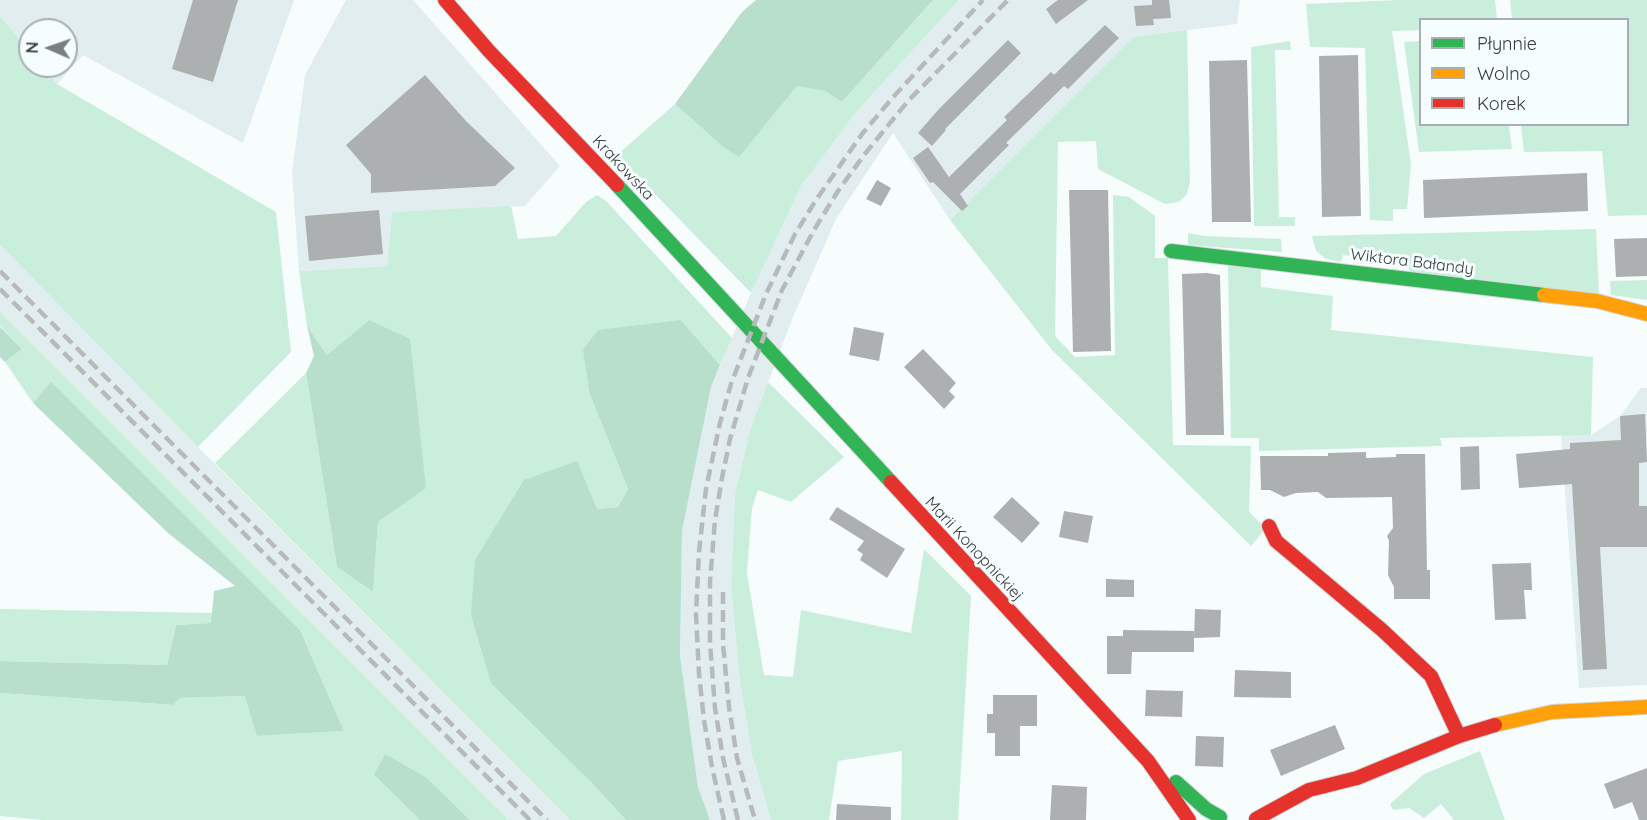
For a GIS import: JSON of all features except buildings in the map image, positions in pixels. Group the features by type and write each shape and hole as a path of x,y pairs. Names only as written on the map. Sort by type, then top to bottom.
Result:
{"street":[{"name":"Krakowska","path":"445,0 489,51 598,165 776,359"},
{"name":"Wiktora Bałandy","path":"1171,251 1597,300 1647,314"},
{"name":"Marii Konopnickiej","path":"776,359 1148,761 1189,820"},
{"path":"1269,526 1276,541 1382,630 1431,676 1459,736"},
{"path":"1237,818 1309,790 1357,778 1459,736 1511,720 1552,712 1647,707"},
{"name":"Marii Konopnickiej","path":"1148,761 1192,794 1206,809 1237,818"},
{"path":"1328,798 1357,778"}],"shaded area":[{"path":"0,0 294,0 243,143 83,55 78,61 78,18 18,18 18,38 0,16"},
{"path":"346,0 413,0 560,166 525,206 392,212 387,266 299,271 292,173 305,75"},
{"path":"959,0 1240,0 1237,24 1133,37 950,220 893,133 836,219 791,322 750,430 735,494 731,585 739,675 752,755 771,820 710,820 698,787 680,656 682,531 711,387 757,279 801,186 857,111"},
{"path":"52,78 62,78 57,84"},
{"path":"0,245 570,820 509,820 0,312"},
{"path":"1641,388 1647,388 1647,685 1579,688 1561,435 1591,435 1620,416"}],"green space":[{"path":"756,0 933,0 842,102 825,91 797,86 739,157 723,147 675,104 742,12"},
{"path":"933,0 959,0 857,111 801,186 751,293 617,155 675,104 723,147 739,156 797,86 825,91 842,102"},
{"path":"1398,0 1495,0 1497,18 1419,18 1419,30 1392,31 1411,165 1407,209 1393,209 1393,221 1370,220 1365,48 1310,47 1306,4"},
{"path":"1510,0 1647,0 1647,215 1608,216 1602,151 1524,152 1521,126 1629,126 1629,18 1512,18"},
{"path":"0,16 18,38 18,78 52,78 57,84 276,212 291,352 198,447 0,245"},
{"path":"1187,30 1190,181 1187,194 1179,202 1165,204 1098,169 1096,141 1058,142 1055,336 1075,357 1115,355 1113,195 1129,197 1155,216 1155,258 1168,258 1173,445 1251,446 1249,512 1266,528 1251,546 1052,350 950,220 1133,37"},
{"path":"1290,41 1291,50 1275,50 1279,217 1295,217 1295,226 1254,226 1251,47"},
{"path":"1419,41 1419,126 1509,126 1512,149 1419,152 1404,42"},
{"path":"597,195 606,201 732,338 720,365 681,320 590,395 628,489 618,507 598,509 590,781 626,820 570,820 215,463 306,373 337,567 373,592 378,522 426,487 369,320 327,355 307,326 299,271 387,266 392,212 511,206 518,239 556,236 586,202"},
{"path":"1596,229 1599,294 1410,271 1405,262 1343,255 1341,262 1326,259 1316,251 1312,236"},
{"path":"1188,233 1205,236 1281,239 1282,252 1188,245"},
{"path":"1228,266 1261,268 1261,287 1333,296 1331,330 1593,357 1591,435 1440,438 1442,446 1259,451 1259,438 1231,438"},
{"path":"1647,280 1647,300 1611,295 1610,281"},
{"path":"0,312 509,820 470,820 427,778 375,776 420,820 43,820 0,816 0,693 173,705 179,698 246,696 257,736 344,731 300,630 51,383 33,403 5,362 22,349 0,326"},
{"path":"369,320 410,339 426,488 378,522 373,592 337,567 306,373 314,356 307,326 327,355"},
{"path":"681,320 720,365 711,387 682,531 680,656 698,787 710,820 626,820 491,683 471,615 475,560 524,480 577,461 597,509 618,507 628,489 590,395 583,350 598,330"},
{"path":"0,327 22,349 5,362 0,357"},
{"path":"51,382 300,630 344,731 257,736 245,696 180,698 173,705 0,693 0,661 167,665 176,625 211,623 214,591 235,586 168,533 33,403"},
{"path":"768,382 844,457 791,502 758,490 752,508 747,573 764,675 793,677 801,610 911,633 924,549 971,596 958,820 901,820 902,751 838,761 829,820 771,820 752,755 739,675 731,585 735,494 750,430"},
{"path":"0,609 212,613 212,623 176,625 167,665 0,661"},
{"path":"1480,751 1505,820 1454,820 1441,804 1424,818 1409,808 1393,810 1390,804 1424,774"},
{"path":"385,754 427,778 470,820 420,820 374,775"}],"railway":[{"path":"724,820 704,720 696,614 699,552 706,489 731,384 766,294 795,234 816,200 862,134 983,0"},
{"path":"738,820 723,758 715,708 710,643 710,582 715,520 722,478 730,439 748,378 782,290 838,191 908,101 1008,0"},
{"path":"0,271 547,820"},
{"path":"0,289 530,820"},
{"path":"723,592 723,644 729,707 737,758 755,820"}],"traffic: fast":[{"path":"617,185 891,482"},
{"path":"1171,251 1544,295"},
{"path":"1176,782 1206,809 1220,817"}],"traffic: slow":[{"path":"1544,295 1597,301 1647,314"},
{"path":"1495,725 1552,712 1647,707"}],"traffic: jam":[{"path":"445,0 489,51 617,185"},
{"path":"891,482 1148,761 1189,820"},
{"path":"1269,526 1276,541 1382,630 1431,676 1459,736"},
{"path":"1256,819 1309,790 1357,778 1459,736 1495,725"}]}
